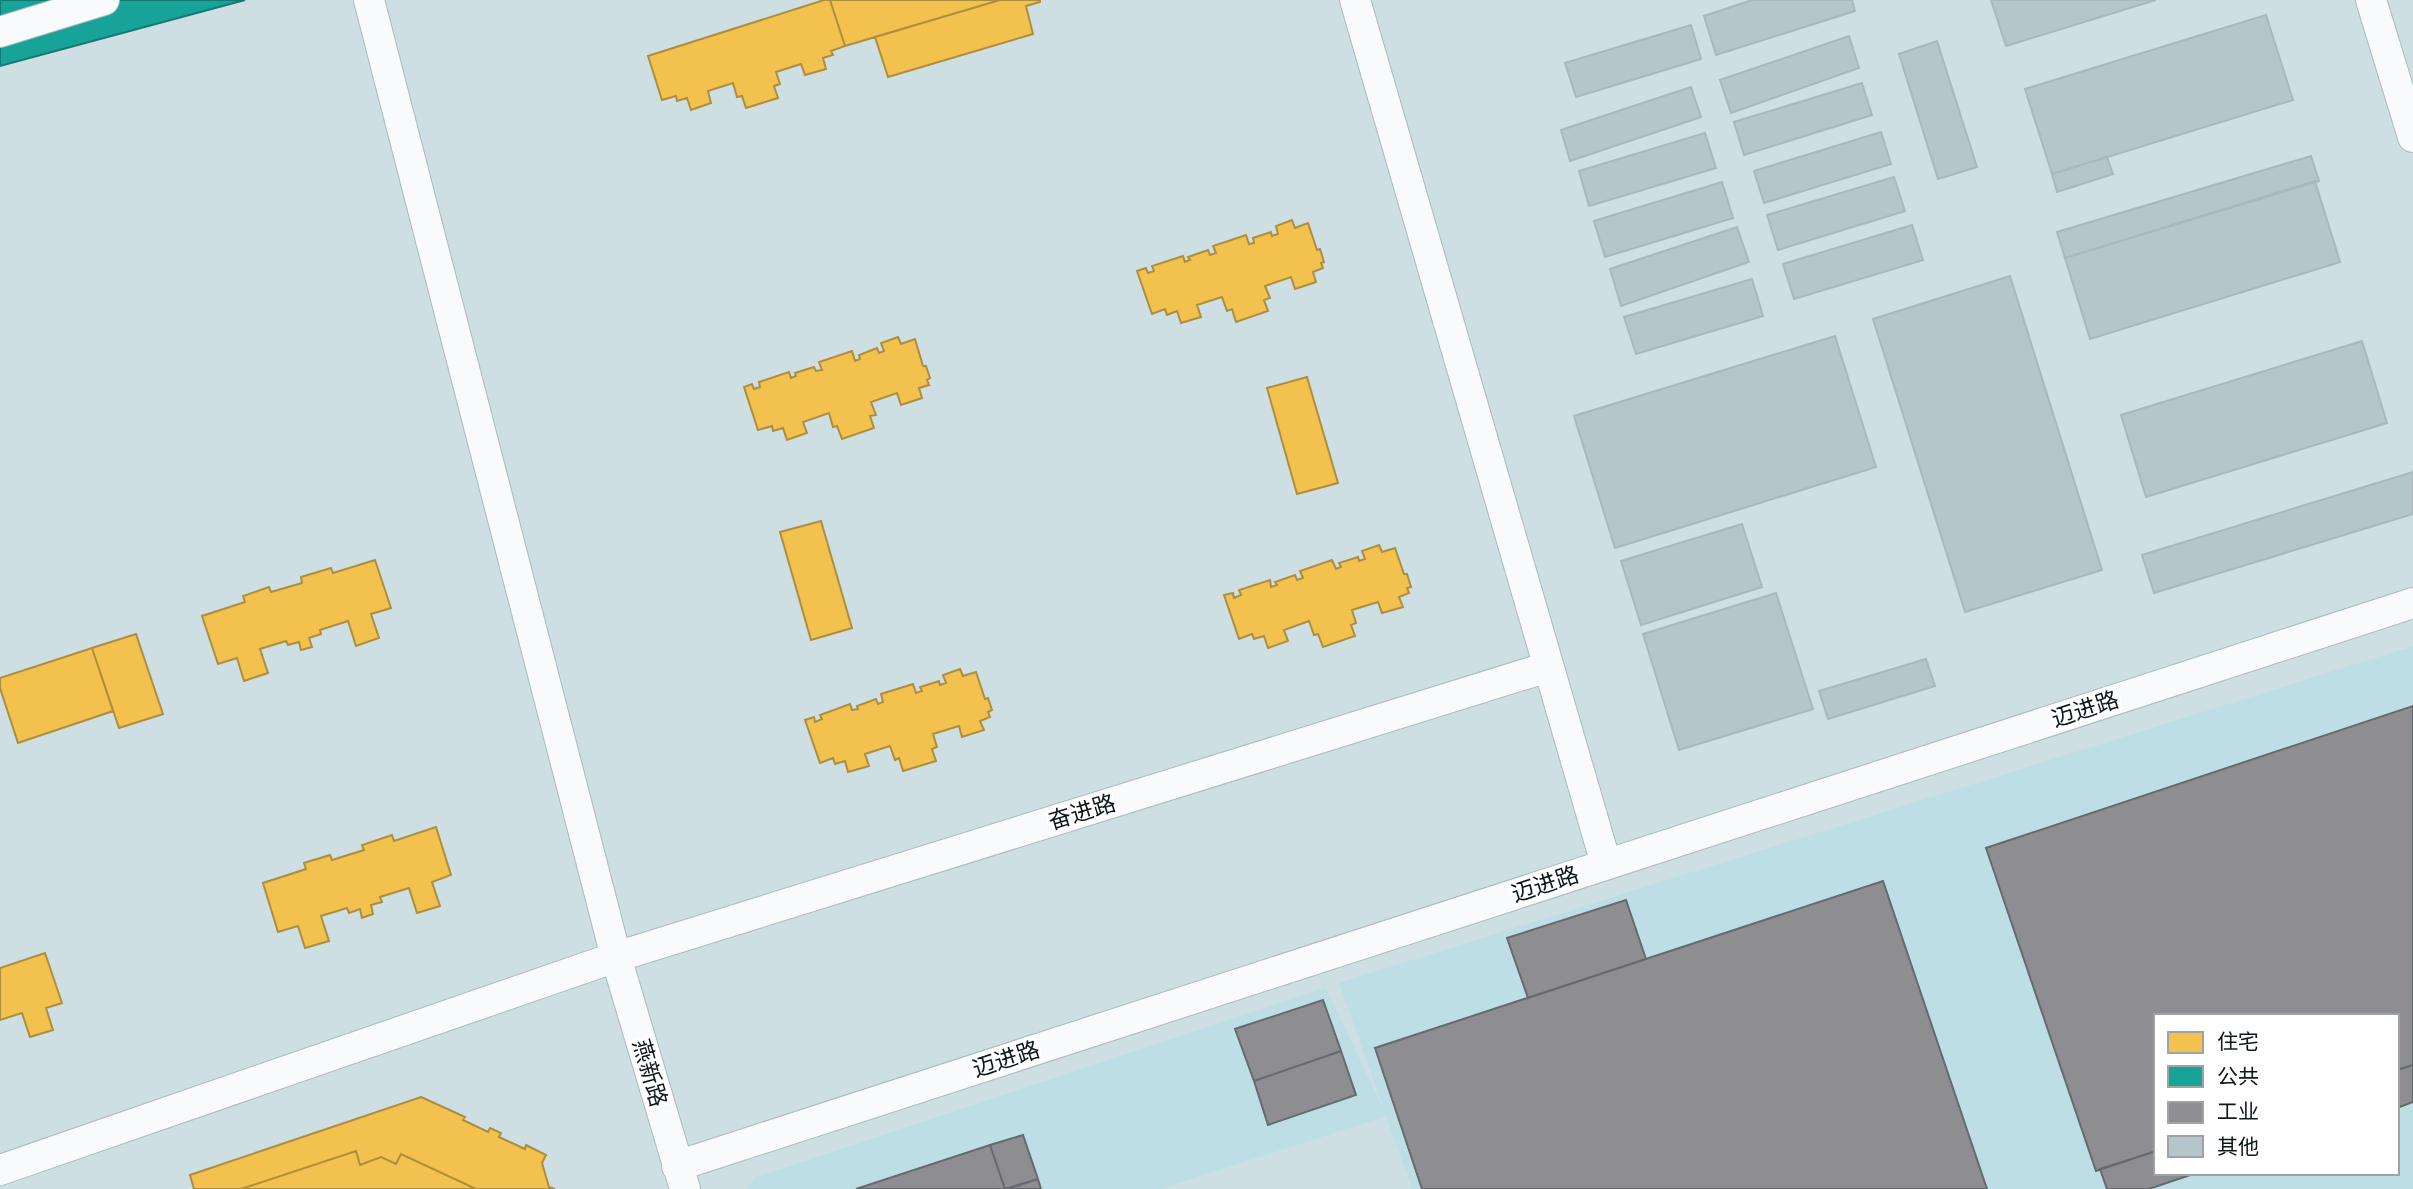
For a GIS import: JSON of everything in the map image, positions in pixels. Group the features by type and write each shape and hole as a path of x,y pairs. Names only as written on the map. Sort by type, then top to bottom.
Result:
{"street":[{"path":"0,32 104,0"},
{"name":"燕新路","path":"369,0 616,957 681,1177"},
{"path":"1355,0 1605,864"},
{"path":"2371,0 2413,136"},
{"name":"迈进路","path":"681,1177 1605,864 2413,603"},
{"name":"奋进路","path":"0,1170 616,957 1548,667"}],"shaded area":[{"path":"2413,646 2413,1189 1412,1189 1386,1116 1161,1189 746,1189 756,1177 1326,988 1384,1110 1339,983"}],"building: 住宅":[{"path":"830,0 845,46 831,51 833,55 823,58 826,69 805,75 801,64 776,72 780,84 774,86 778,98 746,108 742,96 737,97 733,83 708,91 711,103 691,110 687,98 677,101 676,96 662,100 648,56"},
{"path":"830,0 1000,0 845,46"},
{"path":"1000,0 1040,0 1026,6 1033,34 888,77 875,37"},
{"path":"1292,220 1295,228 1308,223 1317,250 1320,249 1324,262 1321,263 1323,268 1313,272 1316,282 1295,289 1291,277 1265,286 1270,298 1264,300 1268,311 1236,322 1232,309 1227,311 1222,297 1197,305 1201,317 1181,323 1177,311 1167,315 1165,309 1152,314 1137,271 1146,268 1148,273 1154,271 1152,266 1183,256 1185,262 1190,260 1188,257 1208,250 1210,255 1216,253 1213,246 1246,235 1249,244 1254,243 1253,238 1271,232 1272,236 1278,234 1276,226"},
{"path":"898,337 901,344 915,339 923,366 926,366 930,378 927,380 929,385 919,388 922,398 901,405 897,393 871,402 876,415 870,416 874,428 842,439 837,426 833,427 829,413 803,422 807,433 787,440 783,428 773,431 772,426 758,430 744,387 752,384 754,389 760,387 759,382 789,372 791,378 796,376 795,373 814,367 816,371 822,370 819,362 852,351 855,361 860,359 859,355 877,348 879,353 884,351 881,343"},
{"path":"1307,377 1338,483 1297,494 1267,388"},
{"path":"821,521 852,628 811,640 780,532"},
{"path":"1379,545 1382,552 1395,548 1404,574 1407,574 1411,587 1407,588 1409,593 1399,597 1403,607 1382,613 1378,602 1352,610 1356,623 1351,625 1355,636 1323,647 1318,634 1314,635 1309,621 1284,630 1288,641 1268,648 1264,636 1254,639 1252,634 1239,639 1224,595 1233,593 1234,598 1241,595 1239,590 1270,580 1271,587 1277,585 1275,582 1295,575 1297,580 1303,578 1300,571 1332,560 1336,569 1341,567 1339,563 1358,557 1359,561 1365,559 1362,551"},
{"path":"375,560 391,608 371,614 379,638 356,646 348,621 320,630 321,634 309,638 312,647 301,650 299,642 288,645 286,641 260,649 268,673 244,681 237,658 218,664 202,616 245,602 243,596 269,587 271,592 302,583 301,577 331,568 333,573"},
{"path":"136,634 163,714 119,728 92,648"},
{"path":"92,648 113,711 18,743 0,688 0,678"},
{"path":"960,669 963,676 976,672 985,699 988,698 992,710 988,712 990,717 980,721 984,730 962,737 959,726 933,734 937,747 932,749 936,761 903,771 899,758 895,760 890,746 865,754 869,766 848,772 845,761 835,764 833,758 820,763 805,720 814,717 815,722 822,719 820,715 850,704 852,710 876,699 878,704 883,702 881,694 913,684 916,693 922,691 920,687 939,681 940,685 946,683 943,675"},
{"path":"436,827 451,875 432,882 440,906 417,913 409,888 380,897 382,902 371,905 373,914 362,918 360,909 349,913 347,908 321,916 329,941 305,948 298,926 278,932 263,883 306,869 304,863 330,855 332,860 364,850 362,845 392,835 394,841"},
{"path":"45,953 62,1003 46,1008 53,1030 30,1037 22,1013 0,1020 0,968"},
{"path":"421,1097 465,1117 463,1120 488,1132 490,1128 501,1133 499,1137 525,1149 526,1145 546,1155 542,1163 549,1187 555,1189 476,1189 401,1154 396,1164 381,1157 360,1165 356,1151 241,1189 194,1189 190,1175"},
{"path":"356,1151 360,1165 381,1157 396,1164 401,1154 476,1189 241,1189"}],"building: 公共":[{"path":"0,0 245,0 0,66"}],"building: 工业":[{"path":"2413,706 2413,1065 2399,1069 2399,1014 2154,1014 2154,1152 2096,1171 1986,848"},
{"path":"1883,881 1987,1189 1422,1189 1375,1048"},
{"path":"1626,900 1646,959 1528,998 1507,938"},
{"path":"1323,1000 1341,1051 1254,1081 1235,1029"},
{"path":"1341,1051 1356,1095 1268,1125 1254,1081"},
{"path":"2413,1065 2413,1102 2399,1107 2399,1069"},
{"path":"1023,1135 1038,1179 1005,1189 990,1145"},
{"path":"990,1145 1005,1189 856,1189"},
{"path":"2154,1152 2154,1175 2190,1175 2149,1189 2107,1189 2100,1169"},
{"path":"1038,1179 1041,1189 1007,1189"}],"building: 其他":[{"path":"1752,0 1852,0 1855,11 1716,55 1704,16"},
{"path":"1991,0 2156,0 2006,46"},
{"path":"2266,15 2293,100 2052,174 2025,89"},
{"path":"1691,25 1701,59 1576,97 1565,63"},
{"path":"1849,36 1859,68 1731,113 1720,80"},
{"path":"1937,41 1977,167 1938,179 1899,54"},
{"path":"1862,83 1872,115 1744,155 1734,122"},
{"path":"1691,87 1701,117 1570,161 1561,130"},
{"path":"1881,132 1891,164 1764,203 1754,171"},
{"path":"1705,133 1716,168 1589,206 1579,171"},
{"path":"2311,156 2319,181 2065,258 2057,232"},
{"path":"2107,157 2113,174 2057,192 2052,174"},
{"path":"1894,177 1905,211 1778,250 1767,215"},
{"path":"2315,181 2340,262 2090,339 2065,258"},
{"path":"1722,182 1733,218 1605,257 1594,221"},
{"path":"1912,225 1923,260 1794,299 1783,264"},
{"path":"1737,227 1749,262 1621,306 1610,269"},
{"path":"2010,276 2102,570 1965,612 1873,319"},
{"path":"1752,279 1763,316 1636,354 1624,317"},
{"path":"1835,336 1876,467 1615,548 1574,416"},
{"path":"2362,341 2387,423 2146,497 2121,415"},
{"path":"2413,472 2413,514 2154,593 2142,555"},
{"path":"1742,524 1762,587 1641,625 1621,561"},
{"path":"1776,593 1813,709 1679,750 1643,634"},
{"path":"1926,659 1935,686 1828,719 1819,691"}]}
